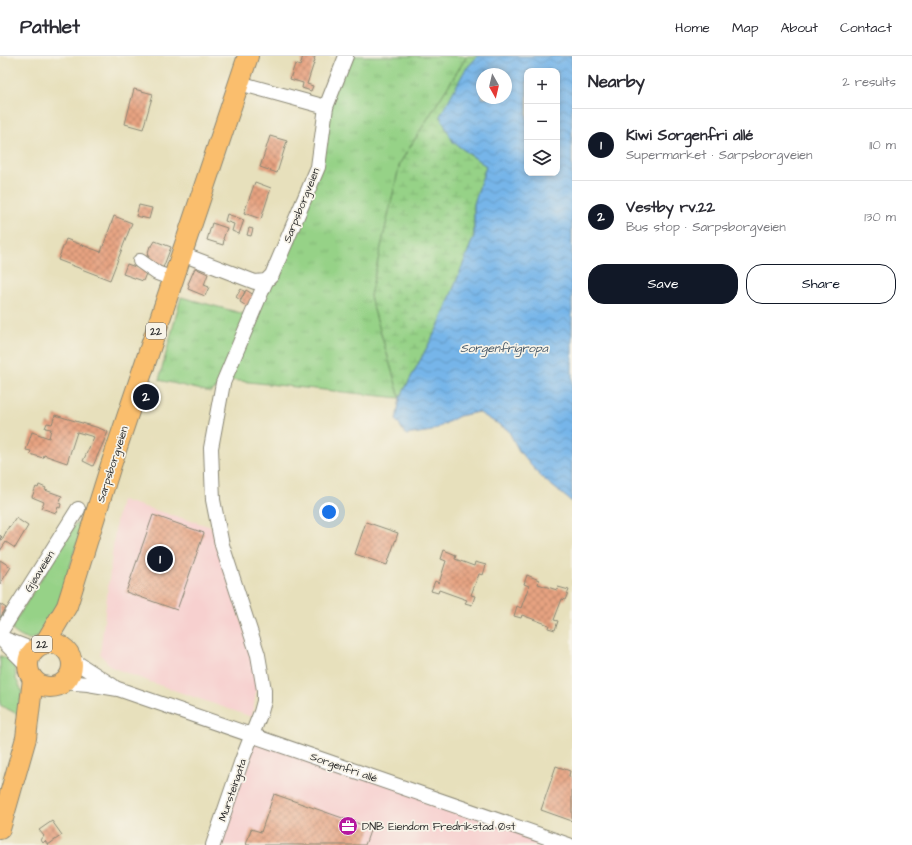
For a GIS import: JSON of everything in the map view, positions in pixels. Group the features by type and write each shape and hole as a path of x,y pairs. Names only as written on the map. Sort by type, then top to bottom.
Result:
{"highway":[{"name":"Sarpsborgveien","path":"0,829 26,738 42,668 67,606 111,465 248,56"},
{"name":"Sarpsborgveien","path":"67,606 68,654"},
{"name":"22","path":"53,643 60,645 68,654 71,671 68,677 42,668 53,643"}],"street":[{"name":"Sarpsborgveien","path":"252,735 264,701 264,690 258,655 222,545 213,500 212,448 222,383 266,281 272,275 318,167 326,107 346,56"},
{"path":"239,83 326,107"},
{"path":"182,254 255,282 266,281"},
{"path":"140,261 157,273 174,279"},
{"name":"Gjøaveien","path":"0,633 78,509"},
{"path":"0,638 42,668 88,684 118,689"},
{"path":"68,654 118,689"},
{"name":"Sorgenfri allé","path":"118,689 569,845"},
{"name":"Mursteingata","path":"212,845 252,735"}],"shaded area":[{"path":"121,500 212,527 253,659 257,687 252,717 111,667 100,654 116,522"},
{"path":"252,735 568,845 213,845"}],"green space":[{"path":"347,56 467,56 400,163 370,296 400,398 230,380 210,392 159,380 181,297 252,316 320,163 325,109"},
{"path":"467,56 478,56 465,70 453,142 486,166 474,204 474,236 440,323 400,398 370,296 400,163"},
{"path":"79,523 82,527 51,629 36,638 23,638 12,630 14,623 75,524"},
{"path":"0,656 14,660 16,679 22,691 19,715 0,705"}],"water":[{"name":"Sorgenfrigropa","path":"478,56 572,56 572,502 540,476 519,451 508,430 478,412 459,416 432,431 406,435 396,420 400,398 440,323 474,236 474,204 486,166 453,142 440,116 465,70"}],"building":[{"path":"303,56 315,57 307,84 313,86 311,91 302,88 303,83 290,79 295,64 300,66"},
{"path":"134,89 153,94 143,129 125,124"},
{"path":"270,136 287,141 277,173 260,167"},
{"path":"255,182 271,188 261,219 244,213"},
{"path":"139,205 152,208 149,219 136,216"},
{"path":"227,214 244,220 239,234 232,231 234,224 225,221"},
{"path":"114,216 132,223 110,280 58,260 66,239 101,252"},
{"path":"212,223 227,228 223,239 223,245 207,240"},
{"path":"249,228 253,229 251,236 247,235"},
{"path":"155,241 171,247 163,268 146,262 149,256 147,256 150,246 152,246"},
{"path":"127,264 147,271 143,281 123,274"},
{"path":"195,268 208,274 204,285 209,287 205,296 188,289 188,284"},
{"path":"241,289 245,292 240,300 236,297"},
{"path":"246,290 254,295 248,307 240,302"},
{"path":"55,415 108,432 93,466 83,461 94,437 77,432 67,463 44,455 43,458 30,454 31,451 26,450 32,432 49,438 51,429 45,428 47,423 52,424"},
{"path":"39,485 46,488 45,490 62,496 59,503 61,504 60,508 58,507 56,513 41,508 44,502 32,497 36,487 38,488"},
{"path":"153,515 204,533 177,610 126,592"},
{"path":"16,518 28,526 15,548 6,542 0,551 0,539 2,540 9,526 10,527"},
{"path":"366,522 398,533 387,565 355,554"},
{"path":"444,550 456,555 455,559 474,566 475,562 486,565 483,575 479,574 471,595 475,596 472,605 465,603 467,600 439,590 438,593 431,591 435,581 439,583 446,561 441,559"},
{"path":"0,560 11,567 0,584"},
{"path":"527,575 539,580 538,584 557,590 558,587 569,590 565,600 562,599 554,620 558,621 555,630 548,628 549,625 522,615 521,618 514,616 517,606 521,608 529,586 524,584"},
{"path":"0,604 6,608 0,618"},
{"path":"556,766 570,771 569,776 572,777 572,821 541,810"},
{"path":"274,794 371,828 365,845 246,845 251,829 261,832"},
{"path":"52,821 62,835 48,845 45,841 43,843 41,840 44,836 39,830"}],"place":[{"name":"Vestby rv.22","path":"146,397"},
{"name":"Kiwi Sorgenfri allé","path":"160,559"},
{"name":"DNB Eiendom Fredrikstad Øst","path":"348,826"}]}
